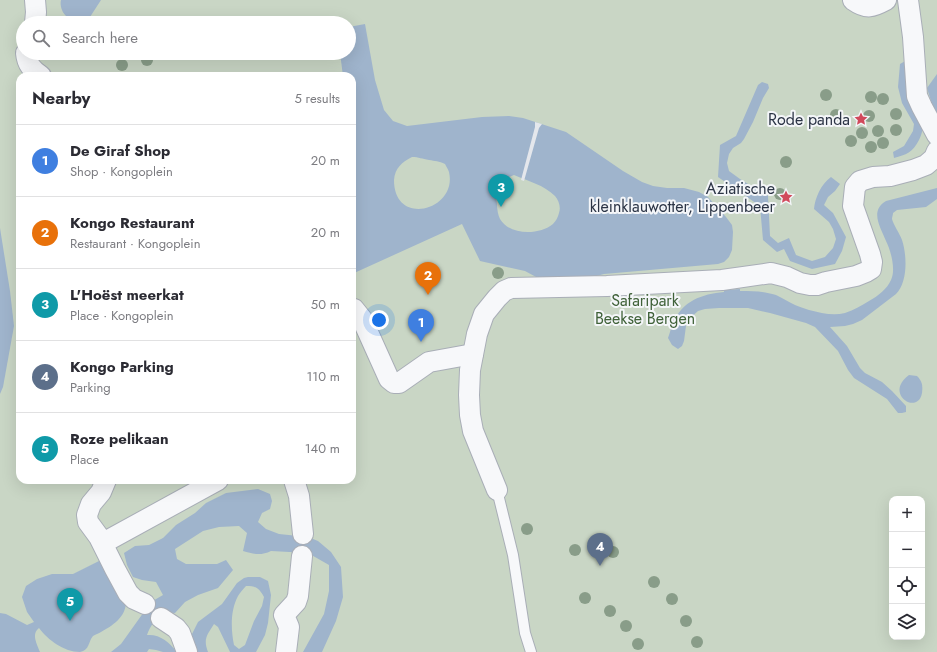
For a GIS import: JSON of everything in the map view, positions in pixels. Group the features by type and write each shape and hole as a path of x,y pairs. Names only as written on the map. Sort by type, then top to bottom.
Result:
{"street":[{"path":"35,0 36,16"},
{"path":"853,0 866,6 874,6 886,0"},
{"path":"908,0 913,37 917,96 937,135"},
{"path":"27,60 36,72"},
{"path":"497,490 473,431 469,396 472,354 477,334 484,314 504,291 511,288 607,286 722,280 771,273 787,277 800,283 817,285 856,276 871,269 872,262 853,206 855,187 860,181 873,177 890,176 926,165 934,158 937,151"},
{"path":"356,313 362,319 389,379 394,383 399,383 429,362 472,354"},
{"path":"104,484 101,492 91,504 87,515 88,522 99,537 114,569 128,593 134,599 145,604"},
{"path":"102,543 211,484"},
{"path":"295,484 299,496 303,534"},
{"path":"286,652 289,627 284,615 296,602 298,596 302,556"},
{"path":"161,618 176,628 180,633 187,652"}],"lane":[{"path":"497,490 513,555 525,633 531,652"}],"green space":[{"name":"Safaripark Beekse Bergen","path":"0,0 937,0 937,652 0,652"}],"water":[{"path":"61,0 101,0 91,16 66,16 63,13"},
{"path":"365,24 375,80 384,110 393,121 407,126 482,117 509,116 523,118 566,132 623,171 642,182 653,186 667,188 684,188 699,192 708,197 732,225 732,250 729,257 724,262 718,264 604,274 581,280 538,278 525,271 480,261 462,224 356,272 356,72 342,72 341,60 356,60 356,26","holes":["412,157 445,164 449,172 449,185 444,196 436,204 425,208 414,209 404,204 397,195 394,180 397,169 402,163","514,175 541,186 551,192 559,202 560,209 555,222 547,228 533,232 518,231 505,225 500,219 498,212 497,198 501,184 506,179"]},
{"path":"907,60 923,128 917,144 912,150 906,154 894,158 893,152 904,146 913,131 914,124 902,103 898,87 900,64"},
{"path":"937,74 937,114 934,111 927,88"},
{"path":"762,82 768,84 769,88 744,139 733,148 729,154 727,163 729,171 753,187 764,191 768,196 770,236 778,243 789,238 796,255 812,261 825,257 833,248 836,239 829,222 814,209 817,196 821,187 831,177 840,184 828,197 824,205 833,213 846,237 842,251 835,264 812,269 790,261 784,249 777,252 763,240 760,206 718,177 720,145 736,136 758,85"},
{"path":"937,188 937,199 926,207 897,210 893,213 892,219 902,240 905,253 904,276 900,289 896,294 862,320 845,326 830,327 847,346 860,368 865,373 882,382 892,391 906,406 906,412 898,413 887,399 854,378 838,351 815,327 806,323 748,308 705,309 698,311 688,320 682,346 678,349 672,345 668,338 673,323 682,309 694,300 708,295 724,292 724,290 740,289 740,291 771,294 779,296 792,304 809,310 832,314 848,312 872,299 882,292 887,286 891,280 893,271 890,250 879,225 877,215 878,210 886,201"},
{"path":"0,228 14,326 3,387 0,394"},
{"path":"909,375 917,376 922,385 922,393 919,400 915,403 904,400 901,395 900,389 902,382"},
{"path":"258,489 270,494 272,501 270,509 262,513 258,522 266,529 279,534 308,537 318,541 331,552 341,567 343,597 336,621 322,652 303,652 324,614 329,591 329,565 308,553 271,551 264,554 257,554 243,551 247,533 239,526 219,527 203,531 175,549 177,559 186,564 217,564 226,560 233,570 218,588 198,595 185,602 175,613 163,612 156,620 147,635 164,639 177,652 163,652 149,649 147,652 111,652 121,644 151,602 163,595 156,582 133,577 127,565 124,553 135,546 149,545 163,538 176,525 195,513 206,503 226,493"},
{"path":"103,559 126,602 124,612 121,617 114,624 93,636 86,650 80,652 62,648 47,637 39,628 35,633 35,636 40,652 0,652 0,613 6,614 27,625 34,622 27,612 22,597 26,586 37,579 52,574 73,574"},
{"path":"260,577 268,581 271,595 265,635 256,652 230,652 218,627 214,624 206,637 208,652 195,652 191,636 198,622 222,604 237,583 244,578","holes":["246,586 257,588 264,597 262,606 254,621 245,645 239,649 234,645 232,633 232,614 238,596"]}],"pier":[{"path":"535,122 542,124 539,128 524,181 521,180"}],"place":[{"name":"Rode panda","path":"861,119"},
{"name":"Aziatische kleinklauwotter, Lippenbeer","path":"786,197"},
{"name":"L'Hoëst meerkat","path":"501,207"},
{"name":"Kongo Restaurant","path":"428,295"},
{"name":"De Giraf Shop","path":"421,342"},
{"name":"Kongo Parking","path":"600,566"},
{"name":"Roze pelikaan","path":"70,621"}]}
